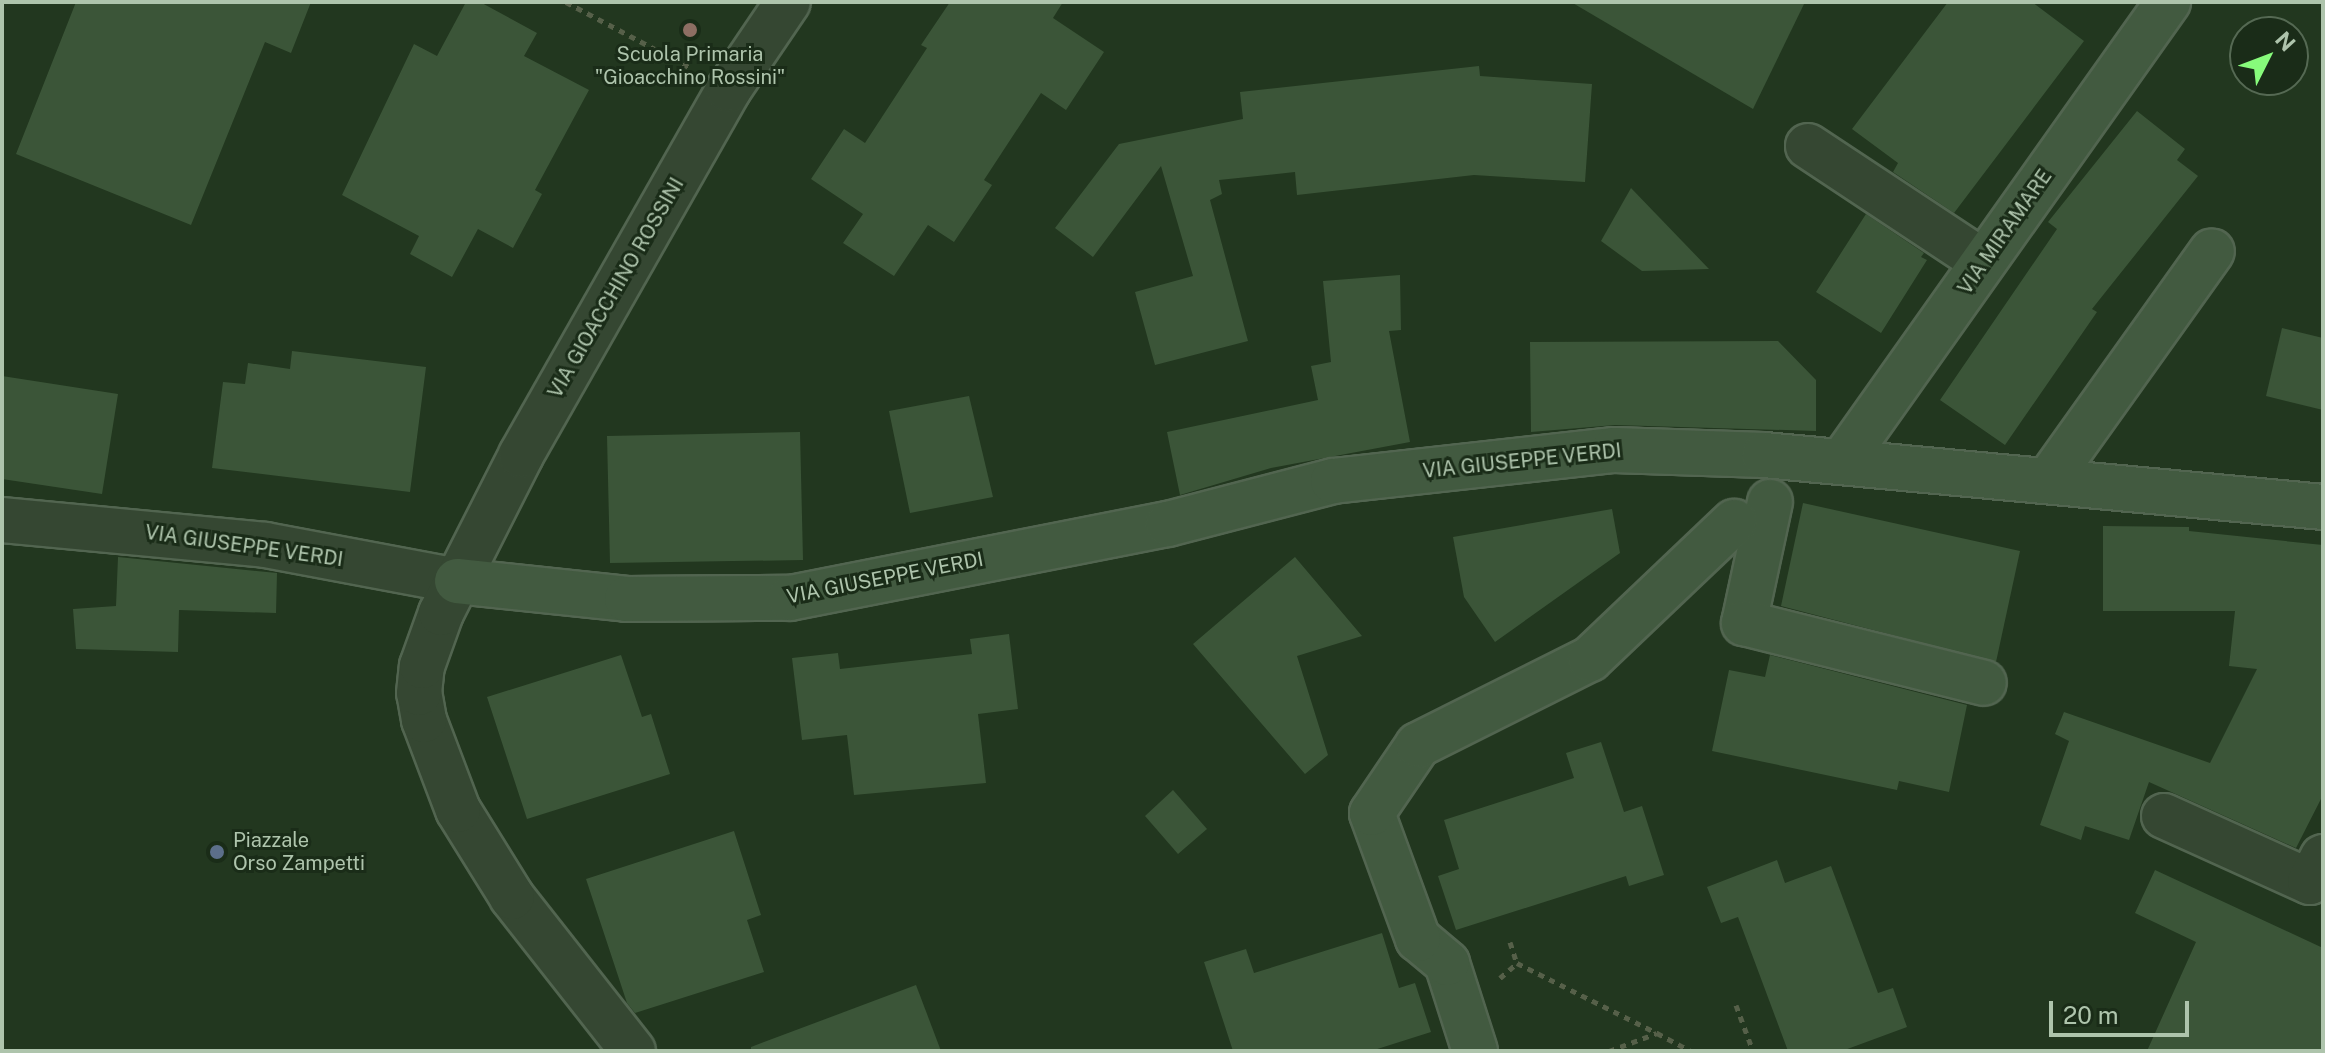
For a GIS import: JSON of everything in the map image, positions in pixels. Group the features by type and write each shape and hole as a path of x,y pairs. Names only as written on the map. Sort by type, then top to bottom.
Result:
{"main road":[{"name":"VIA MIRAMARE","path":"1842,462 2168,2"},
{"path":"2048,481 2212,251"},
{"name":"VIA GIUSEPPE VERDI","path":"457,581 627,599 790,598 1168,524 1333,481 1614,450 1764,455 2323,507"},
{"path":"1475,1051 1447,963 1418,939 1372,813 1418,745 1590,659 1752,512 1744,623 1984,683"}],"street":[{"name":"VIA GIOACCHINO ROSSINI","path":"633,1051 576,984 492,869 432,751 419,693 422,666 457,581 521,455 729,89 788,2"},
{"path":"1808,146 1983,262"},
{"name":"VIA GIUSEPPE VERDI","path":"2,520 252,543 457,581"},
{"path":"2164,816 2310,882 2323,857"}],"path":[{"path":"566,2 729,89"},
{"path":"1510,942 1517,963 1691,1051"},
{"path":"1736,1005 1753,1051"},
{"path":"1609,1051 1657,1033"}],"building":[{"path":"76,2 311,2 291,53 265,42 191,225 16,154"},
{"path":"466,2 480,2 537,33 524,56 589,90 535,190 542,194 513,248 478,229 452,277 410,254 419,236 342,195 414,44 437,56"},
{"path":"950,2 1063,2 1053,18 1104,52 1066,110 1041,93 984,180 992,185 954,242 928,225 894,276 843,243 863,214 811,179 844,129 865,143 927,48 921,45"},
{"path":"1571,2 1805,2 1753,109"},
{"path":"1948,2 2032,2 2084,41 1954,213 1893,172 1898,163 1852,129"},
{"path":"1479,66 1480,76 1592,84 1585,182 1474,175 1297,195 1295,172 1219,180 1222,194 1210,200 1248,341 1155,365 1135,292 1193,276 1161,166 1093,257 1055,228 1119,144 1243,119 1240,92"},
{"path":"2137,111 2185,149 2177,160 2198,176 2092,309 2097,312 2005,445 1940,400 2057,229 2048,222"},
{"path":"1631,188 1709,269 1642,271 1601,241"},
{"path":"1866,214 1924,253 1921,257 1927,260 1881,333 1816,292"},
{"path":"1400,275 1401,330 1389,331 1410,442 1271,468 1180,495 1167,432 1318,400 1311,366 1331,362 1323,281"},
{"path":"2282,328 2323,338 2323,410 2266,396"},
{"path":"1778,341 1816,380 1816,431 1615,425 1531,432 1530,342"},
{"path":"292,351 426,367 410,492 212,468 223,382 245,384 248,363 290,369"},
{"path":"2,376 118,394 102,494 2,479"},
{"path":"969,396 993,497 910,513 889,411"},
{"path":"800,432 803,560 610,563 607,436"},
{"path":"1803,503 2020,551 1996,662 1781,606"},
{"path":"1612,509 1620,553 1495,642 1464,597 1453,537"},
{"path":"2103,526 2189,527 2189,531 2323,545 2323,795 2296,848 2149,782 2129,840 2085,826 2081,840 2040,825 2069,741 2055,734 2064,712 2210,763 2257,669 2229,666 2235,611 2103,611"},
{"path":"118,557 277,573 276,613 179,610 178,652 76,649 73,609 116,606"},
{"path":"1295,557 1362,636 1297,656 1328,755 1305,774 1193,644"},
{"path":"1009,634 1018,709 978,714 986,783 854,795 847,735 802,740 792,658 838,653 840,669 972,654 970,639"},
{"path":"621,655 642,717 651,714 670,774 527,819 487,697"},
{"path":"1770,655 1967,705 1949,792 1899,781 1897,790 1712,751 1729,670 1765,677"},
{"path":"1601,742 1624,812 1642,806 1664,875 1629,886 1626,876 1456,930 1438,876 1459,869 1444,820 1574,778 1566,753"},
{"path":"1173,790 1207,829 1178,854 1145,816"},
{"path":"734,831 761,915 747,920 764,972 635,1013 627,1003 586,879"},
{"path":"1777,860 1785,883 1831,866 1878,993 1893,988 1907,1027 1842,1051 1788,1051 1738,917 1721,923 1707,887"},
{"path":"2155,870 2323,948 2323,1051 2147,1051 2196,942 2135,913"},
{"path":"1382,933 1399,988 1415,983 1431,1032 1371,1051 1233,1051 1204,962 1246,949 1254,973"},
{"path":"916,985 941,1051 751,1051 751,1047"}],"place":[{"name":"Scuola Primaria \"Gioacchino Rossini\"","path":"690,30"},
{"name":"Piazzale Orso Zampetti","path":"217,852"}]}
